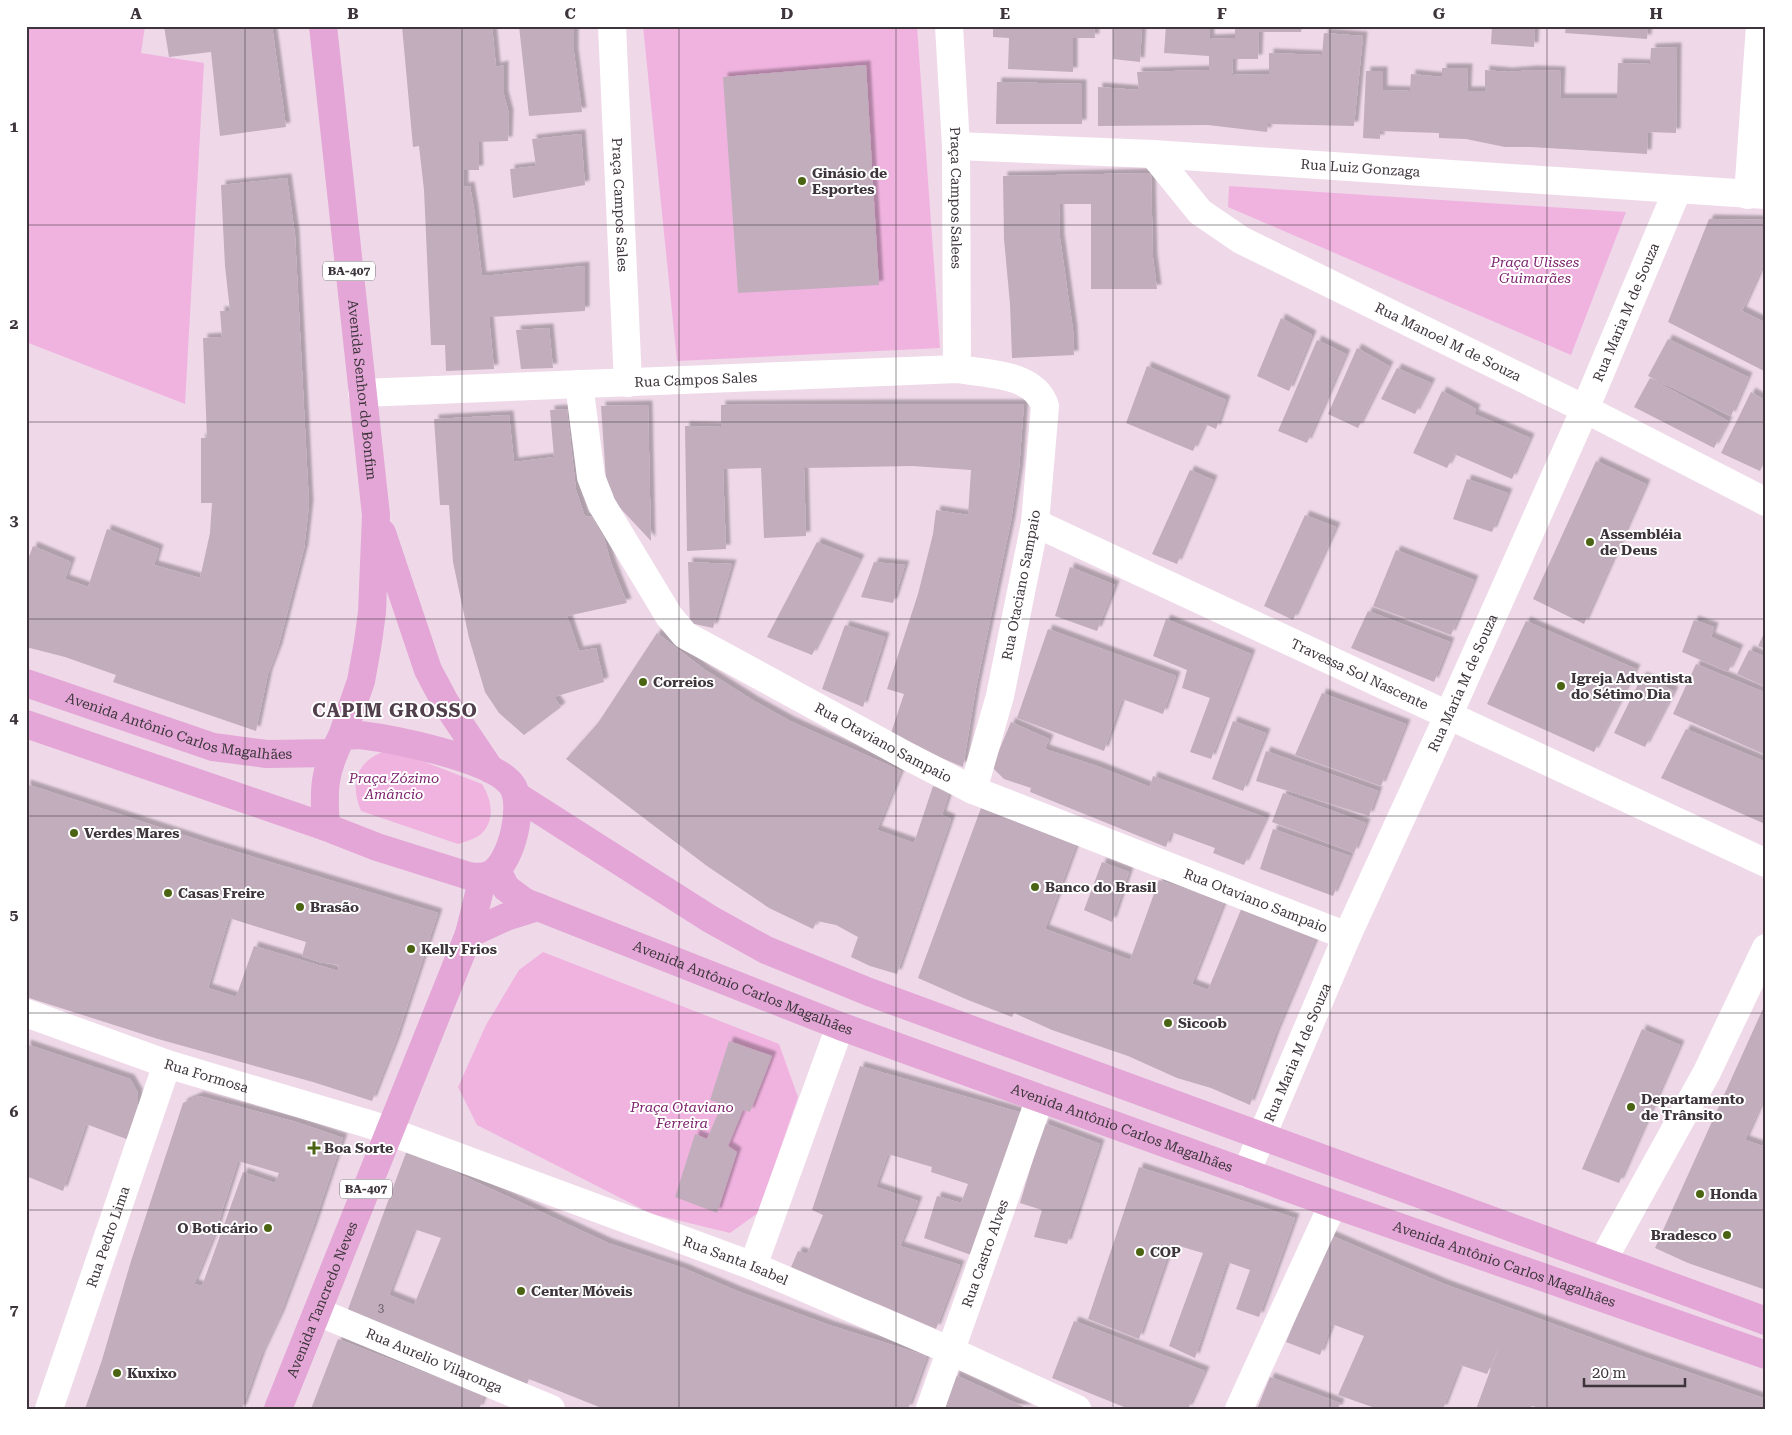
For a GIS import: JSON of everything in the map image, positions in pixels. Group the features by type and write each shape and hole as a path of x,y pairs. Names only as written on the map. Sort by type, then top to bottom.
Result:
{"main road":[{"name":"Avenida Senhor do Bonfim","path":"323,26 376,515 372,612 368,642 361,681 338,745 328,765 325,781 326,826"},
{"name":"Avenida Senhor do Bonfim","path":"376,515 428,670 445,702 490,770"},
{"name":"Avenida Antônio Carlos Magalhães","path":"26,683 213,747 267,754 338,745 374,737 425,746 490,770"},
{"path":"26,724 326,826 377,847 480,874"},
{"path":"490,770 511,784 518,796 710,919 766,950 878,995 1766,1321"},
{"path":"455,969 455,932 480,874 512,839 517,819 518,796"},
{"name":"Avenida Antônio Carlos Magalhães","path":"480,874 511,893 538,906 840,1026 1333,1204 1766,1355"},
{"name":"Avenida Tancredo Neves","path":"278,1409 318,1312 388,1131 469,934 480,874"},
{"path":"469,934 506,917 538,906"}],"street":[{"name":"Praça Campos Sales","path":"612,26 628,383"},
{"name":"Praça Campos Salees","path":"949,26 956,146 958,370"},
{"path":"1757,195 1760,26"},
{"name":"Rua Luiz Gonzaga","path":"956,146 1153,154 1757,195"},
{"name":"Rua Manoel M de Souza","path":"1153,154 1200,212 1241,240 1585,409 1766,502"},
{"name":"Rua Maria M de Souza","path":"1246,1173 1347,936 1449,714 1585,409 1677,191"},
{"name":"Rua Campos Sales","path":"362,394 958,370 1028,383"},
{"name":"Rua Otaciano Sampaio","path":"974,790 1000,696 1035,523 1045,406 1042,398 1028,383"},
{"name":"Rua Otaviano Sampaio","path":"579,384 591,477 602,505 669,616 685,635 974,790 1347,936"},
{"name":"Travessa Sol Nascente","path":"1035,523 1766,863"},
{"path":"1603,1260 1707,1072 1766,948"},
{"name":"Rua Formosa","path":"26,1013 167,1064 388,1131"},
{"path":"753,1266 840,1026"},
{"name":"Rua Pedro Lima","path":"48,1409 167,1064"},
{"name":"Rua Castro Alves","path":"930,1409 1040,1098"},
{"name":"Rua Santa Isabel","path":"388,1131 753,1266 951,1351 1077,1409"},
{"path":"1239,1409 1333,1204"},
{"name":"Rua Aurelio Vilaronga","path":"318,1312 511,1401 551,1409"}],"green space":[{"path":"26,26 145,26 141,53 204,63 185,404 26,342"},
{"path":"643,26 917,26 940,348 677,361"},
{"name":"Praça Ulisses Guimarães","path":"1229,186 1626,212 1571,355 1228,207"},
{"name":"Praça Zózimo Amâncio","path":"391,749 482,784 491,810 488,823 480,835 458,844 361,811 356,789 356,780 359,772 371,758"},
{"name":"Praça Otaviano Ferreira","path":"543,952 779,1044 798,1097 758,1213 730,1233 652,1214 477,1125 458,1087 486,1025 519,970"}],"building":[{"path":"164,26 272,26 286,127 220,136 211,52 169,57"},
{"path":"402,26 492,26 496,67 504,65 504,95 509,114 508,141 478,142 479,170 464,170 464,187 470,186 474,209 482,276 585,266 585,311 489,317 494,369 446,371 445,345 431,345 424,190 419,146 413,147"},
{"path":"519,26 574,26 574,53 582,112 529,116"},
{"path":"993,26 1094,26 1095,38 1073,38 1073,72 1008,69 1009,38 993,37"},
{"path":"1113,26 1142,26 1140,62 1113,59"},
{"path":"1166,26 1210,26 1210,39 1235,38 1235,26 1302,26 1301,32 1259,32 1258,59 1233,59 1232,75 1269,74 1269,53 1322,55 1324,33 1363,36 1354,126 1268,124 1267,132 1208,125 1098,126 1098,87 1139,90 1137,72 1209,70 1209,56 1164,53"},
{"path":"1492,26 1535,26 1534,47 1491,44"},
{"path":"1566,26 1648,26 1647,39 1565,33"},
{"path":"1677,47 1676,133 1648,132 1647,154 1505,147 1466,139 1439,138 1439,133 1380,131 1380,139 1363,138 1366,71 1383,71 1383,90 1410,91 1411,74 1442,77 1442,68 1468,68 1467,91 1485,91 1485,70 1508,72 1533,70 1561,71 1560,98 1617,98 1618,63 1650,64 1651,48"},
{"name":"Ginásio de Esportes","path":"866,65 879,285 738,293 723,77"},
{"path":"997,82 1082,84 1082,124 996,124"},
{"path":"581,134 585,185 513,198 510,169 536,166 532,139"},
{"path":"1151,173 1153,258 1157,289 1091,289 1091,204 1059,204 1060,238 1073,330 1074,355 1012,358 1010,304 1004,239 1003,176"},
{"path":"287,178 295,235 309,505 304,549 278,648 268,674 256,731 113,682 116,675 65,657 26,647 26,565 33,546 71,562 65,579 88,587 107,529 159,549 154,565 200,578 210,533 212,503 201,503 201,438 207,438 203,338 222,337 220,311 230,311 225,266 221,185"},
{"path":"1709,219 1766,220 1766,258 1742,311 1766,323 1766,372 1668,322"},
{"path":"1281,318 1312,335 1289,391 1257,376"},
{"path":"549,328 553,368 521,369 516,330"},
{"path":"1668,339 1748,377 1731,416 1648,376"},
{"path":"1317,340 1346,354 1307,443 1278,431"},
{"path":"1357,348 1389,366 1358,428 1328,414"},
{"path":"1147,366 1226,400 1216,429 1205,424 1193,451 1126,423"},
{"path":"1397,368 1431,383 1415,414 1381,399"},
{"path":"1650,378 1728,421 1714,448 1634,407"},
{"path":"1442,391 1476,409 1474,414 1530,438 1512,479 1454,454 1447,468 1413,453"},
{"path":"1751,392 1766,401 1766,458 1760,471 1721,453"},
{"path":"1024,404 1019,469 1011,521 976,688 963,767 890,736 904,694 887,689 918,594 933,534 936,510 968,515 971,470 912,466 804,468 806,536 764,538 761,468 723,469 726,549 687,551 685,426 721,427 721,405"},
{"path":"648,405 651,541 607,494 601,406"},
{"path":"567,409 576,490 585,517 591,516 604,538 611,563 627,603 567,616 579,651 596,648 604,682 554,697 561,707 524,735 499,713 485,692 469,638 453,562 449,505 440,505 434,419 509,415 514,462 554,457 550,410"},
{"name":"Assembléia de Deus","path":"1596,461 1646,484 1584,624 1533,599"},
{"path":"1190,470 1213,480 1177,564 1152,554"},
{"path":"1467,479 1508,493 1492,532 1453,519"},
{"path":"1305,515 1336,527 1293,620 1264,606"},
{"path":"817,542 860,559 812,655 767,637"},
{"path":"1396,550 1474,580 1451,635 1373,606"},
{"path":"688,562 732,564 713,628 690,623"},
{"path":"874,562 905,565 893,603 861,597"},
{"path":"1070,567 1115,585 1097,631 1055,616"},
{"path":"1368,611 1450,642 1434,682 1351,648"},
{"path":"1166,619 1251,654 1211,759 1190,752 1210,698 1182,688 1187,670 1153,656"},
{"path":"1694,620 1714,627 1711,637 1739,649 1728,672 1682,652"},
{"name":"Igreja Adventista do Sétimo Dia","path":"1526,621 1636,669 1594,752 1487,704"},
{"path":"845,625 885,637 863,707 822,689"},
{"path":"1048,629 1176,676 1163,714 1122,699 1104,751 1017,718"},
{"path":"1766,629 1766,649 1758,646"},
{"path":"657,633 705,670 754,701 790,721 901,771 877,830 914,843 933,786 949,793 942,815 951,819 897,974 870,966 851,957 858,937 836,925 817,921 813,929 769,908 707,866 566,759 598,723"},
{"path":"1749,650 1766,657 1766,687 1737,674"},
{"path":"1696,664 1766,693 1766,755 1673,714"},
{"path":"1642,676 1674,691 1645,747 1614,733"},
{"path":"1322,693 1406,724 1381,786 1295,755"},
{"path":"1233,721 1266,733 1243,791 1212,779"},
{"path":"1011,722 1049,739 1045,749 1097,766 1150,787 1153,776 1266,818 1244,865 1213,853 1215,848 1171,832 1166,847 1030,792 1031,788 1004,779 992,767"},
{"path":"1686,729 1766,762 1765,824 1661,778"},
{"path":"1266,751 1378,791 1369,816 1256,781"},
{"path":"26,784 214,845 438,913 396,1040 372,1101 313,1082 158,1039 26,997","holes":["229,918 306,942 302,956 319,962 339,965 338,971 254,946 236,997 208,988"]},
{"path":"1283,793 1366,823 1354,853 1272,822"},
{"path":"981,808 1076,845 1045,929 1130,960 1159,880 1224,902 1192,984 1208,990 1242,907 1318,933 1275,1035 1250,1105 1211,1088 1177,1078 1128,1056 1052,1030 1014,1013 1012,1017 918,978"},
{"path":"1273,829 1350,856 1333,896 1260,869"},
{"path":"1102,862 1129,872 1112,922 1084,910"},
{"path":"1766,1002 1766,1093 1745,1140 1766,1147 1766,1290 1688,1263 1655,1248"},
{"name":"Departamento de Trânsito","path":"1642,1029 1680,1045 1619,1183 1582,1169"},
{"path":"729,1041 772,1056 750,1112 743,1110 728,1146 737,1152 717,1213 675,1197 695,1134 707,1139 722,1104 710,1100"},
{"path":"26,1044 130,1079 138,1093 138,1110 129,1140 86,1124 63,1191 26,1176"},
{"path":"860,1066 1022,1113 971,1255 924,1238 937,1196 961,1203 968,1184 931,1172 932,1167 888,1154 876,1187 918,1201 900,1246 960,1265 936,1329 878,1304 789,1272 798,1251 807,1254 823,1215 812,1210"},
{"path":"199,1096 296,1122 343,1138 312,1230 280,1315 261,1355 242,1409 85,1409 102,1360 131,1261 183,1103","holes":["238,1161 279,1173 275,1183 243,1172 202,1286 194,1284 216,1230"]},
{"path":"1044,1123 1100,1144 1067,1244 1034,1237 1042,1210 1020,1203"},
{"path":"407,1150 608,1243 683,1268 737,1291 829,1325 927,1356 908,1409 604,1409 529,1379 527,1384 347,1312","holes":["414,1229 441,1238 414,1305 389,1295"]},
{"path":"1139,1167 1295,1218 1259,1317 1236,1309 1250,1270 1227,1262 1195,1358 1169,1346 1203,1253 1172,1244 1180,1220 1139,1339 1088,1319"},
{"path":"1330,1235 1444,1284 1638,1355 1766,1399 1766,1409 1543,1409 1532,1406 1531,1409 1476,1409 1500,1344 1487,1374 1460,1365 1443,1409 1378,1409 1338,1395 1364,1336 1332,1324 1320,1355 1286,1342"},
{"path":"1074,1321 1205,1371 1188,1409 1129,1409 1052,1378"},
{"path":"338,1339 484,1396 479,1409 311,1409"},
{"path":"955,1375 986,1389 1028,1409 945,1409"},
{"path":"1270,1377 1340,1403 1338,1409 1257,1409"}],"place":[{"name":"Ginásio de Esportes","path":"802,181"},
{"name":"Assembléia de Deus","path":"1590,542"},
{"name":"Correios","path":"643,682"},
{"name":"Igreja Adventista do Sétimo Dia","path":"1561,686"},
{"name":"Verdes Mares","path":"74,833"},
{"name":"Banco do Brasil","path":"1035,887"},
{"name":"Casas Freire","path":"168,893"},
{"name":"Brasão","path":"300,907"},
{"name":"Kelly Frios","path":"411,949"},
{"name":"Sicoob","path":"1168,1023"},
{"name":"Departamento de Trânsito","path":"1631,1107"},
{"name":"Boa Sorte","path":"314,1148"},
{"name":"Honda","path":"1700,1194"},
{"name":"O Boticário","path":"268,1228"},
{"name":"Bradesco","path":"1727,1235"},
{"name":"COP","path":"1140,1252"},
{"name":"Center Móveis","path":"521,1291"},
{"name":"Kuxixo","path":"117,1373"}],"district":[{"name":"CAPIM GROSSO","path":"395,710"}]}
